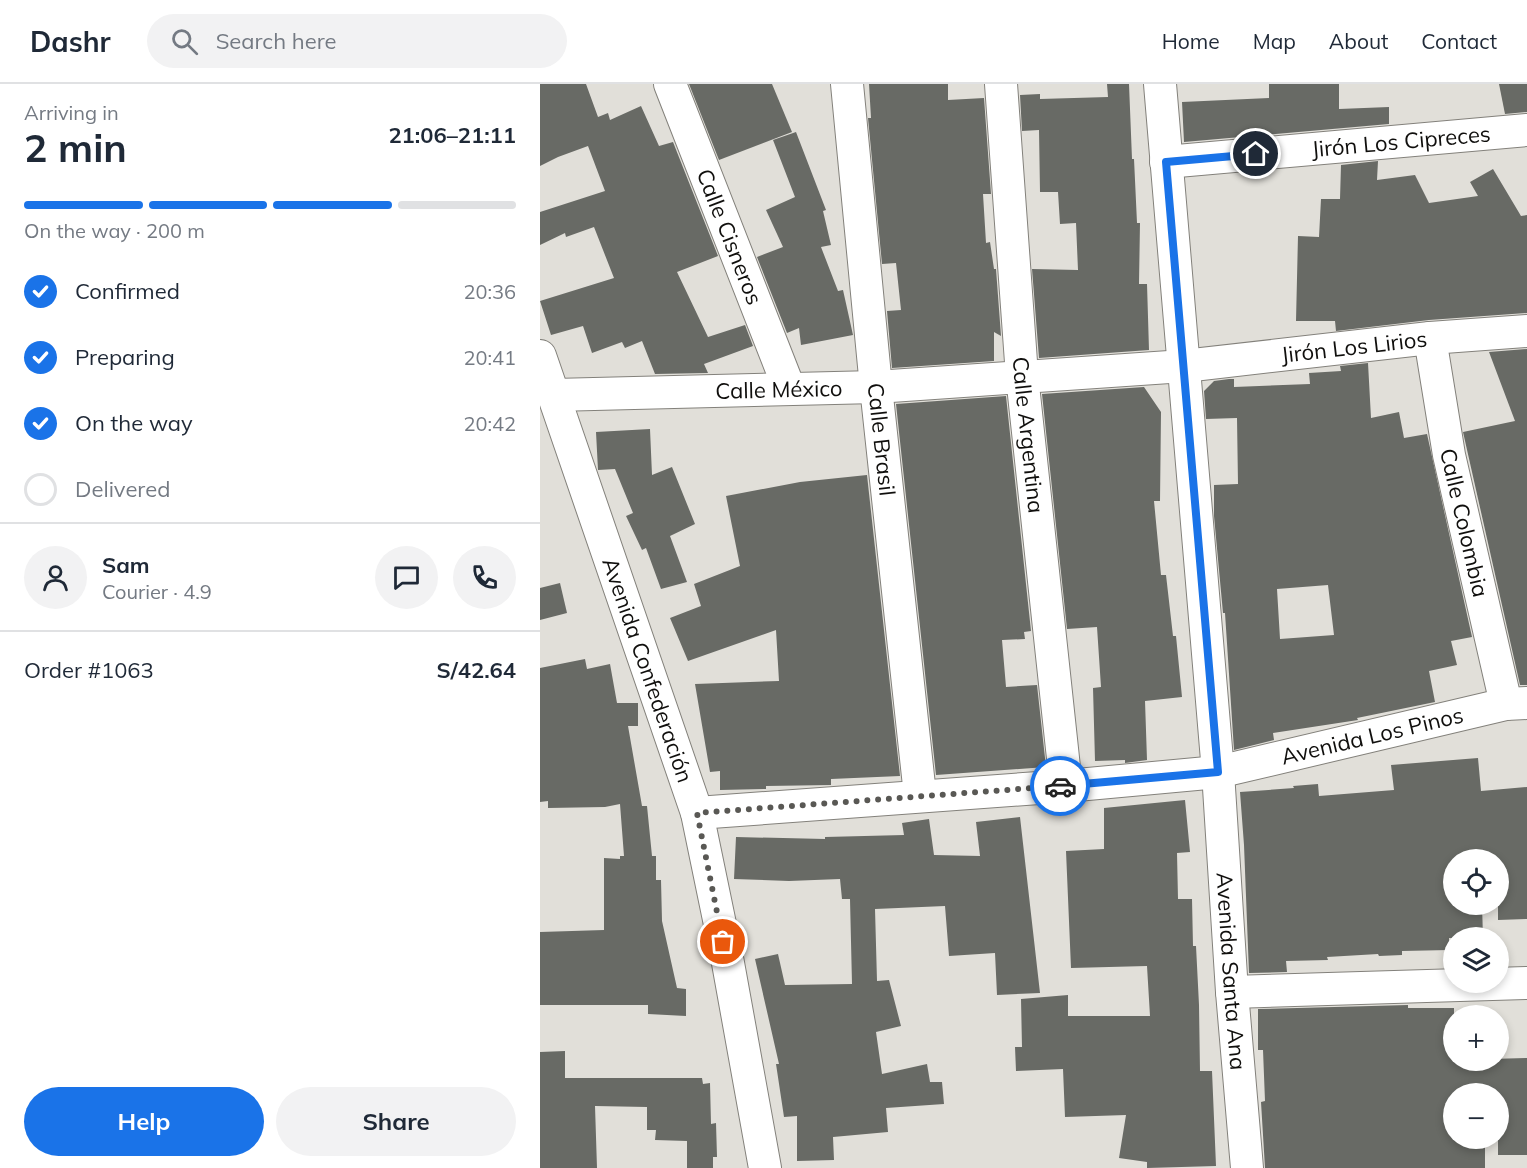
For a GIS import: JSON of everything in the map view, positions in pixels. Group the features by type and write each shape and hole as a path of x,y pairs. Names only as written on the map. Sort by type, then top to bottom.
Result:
{"street":[{"name":"Calle Cisneros","path":"670,84 789,388"},
{"name":"Calle Brasil","path":"847,84 876,387 920,795"},
{"name":"Calle Argentina","path":"1001,84 1022,376 1066,786"},
{"name":"Avenida Santa Ana","path":"1160,84 1218,772 1232,992 1247,1168"},
{"name":"Jirón Los Cipreces","path":"1166,162 1527,130"},
{"name":"Jirón Los Lirios","path":"1184,366 1430,338 1527,331"},
{"name":"Calle Colombia","path":"1430,338 1449,455 1516,703"},
{"name":"Avenida Confederación","path":"540,356 697,813 728,963 765,1168"},
{"name":"Calle México","path":"554,395 876,387 1184,366"},
{"name":"Avenida Los Pinos","path":"697,813 1066,786 1218,772 1516,703"},
{"path":"1232,992 1527,983"}],"building":[{"path":"540,84 586,84 598,117 608,113 610,120 641,106 659,146 673,142 718,256 677,272 708,337 745,325 753,346 704,364 708,373 655,374 642,341 625,348 622,342 592,353 583,326 551,335 540,301 614,278 594,227 566,237 565,233 540,245 540,212 605,191 588,146 540,166"},
{"path":"689,84 772,84 792,132 719,160"},
{"path":"869,84 948,84 948,100 984,98 991,194 983,194 986,243 990,242 994,269 996,269 1001,336 994,332 994,361 892,368 887,311 901,310 896,263 882,264 868,118 871,118"},
{"path":"1107,84 1129,84 1137,223 1140,223 1139,284 1147,284 1149,350 1039,358 1032,269 1078,270 1076,223 1060,224 1058,192 1040,192 1039,130 1022,131 1020,95 1040,94 1040,99 1108,97"},
{"path":"1269,84 1339,84 1339,109 1389,107 1389,124 1184,142 1182,102 1269,98"},
{"path":"1499,84 1527,84 1527,112 1505,114"},
{"path":"796,132 826,210 823,211 831,245 821,247 838,291 843,290 853,335 801,345 799,328 787,333 757,257 783,247 766,210 795,197 773,140"},
{"path":"1378,161 1377,180 1415,175 1429,203 1478,196 1470,182 1493,169 1521,216 1527,215 1527,313 1429,320 1336,331 1335,321 1296,321 1298,236 1319,237 1321,199 1340,199 1341,165"},
{"path":"1527,349 1527,685 1520,685 1463,432 1515,421 1489,352"},
{"path":"1368,363 1371,418 1399,412 1404,438 1427,434 1472,637 1451,641 1457,665 1429,671 1435,702 1357,718 1358,720 1273,733 1274,740 1234,750 1225,613 1223,613 1214,516 1214,485 1238,484 1237,418 1206,419 1204,391 1214,381 1229,379 1234,379 1234,387 1310,384 1309,373 1341,371 1340,366","holes":["1328,585 1334,635 1280,639 1277,589"]},
{"path":"1144,387 1161,412 1160,501 1154,501 1161,575 1166,575 1173,636 1176,636 1182,697 1145,701 1147,760 1125,763 1125,760 1095,761 1093,688 1101,687 1097,627 1067,629 1042,394"},
{"path":"1006,396 1031,631 1024,632 1025,639 1002,640 1006,687 1037,685 1046,767 936,775 896,404"},
{"path":"650,429 652,475 672,467 695,524 670,536 687,582 661,589 646,548 642,550 626,516 633,513 615,469 598,470 596,432"},
{"path":"867,475 900,776 831,779 831,785 766,786 766,789 720,790 720,771 710,772 695,684 779,681 776,630 688,661 670,618 701,606 694,584 740,566 726,496 800,482"},
{"path":"560,583 567,613 540,620 540,588"},
{"path":"585,659 587,669 610,664 617,703 638,703 638,726 628,726 642,806 647,806 652,856 656,856 656,880 661,880 662,921 677,988 686,989 686,1016 648,1014 648,1005 540,1005 540,932 604,930 604,858 620,859 620,856 624,856 620,804 605,807 548,808 548,801 540,802 540,668"},
{"path":"1478,758 1481,791 1527,787 1527,919 1498,920 1498,915 1509,915 1509,849 1443,849 1443,915 1482,915 1483,927 1443,927 1443,950 1402,951 1402,955 1379,956 1378,954 1327,957 1328,960 1286,961 1287,972 1249,973 1240,792 1318,784 1319,796 1394,790 1391,765"},
{"path":"1185,800 1190,852 1177,853 1178,899 1192,899 1193,946 1196,946 1199,1005 1200,1071 1212,1071 1216,1166 1147,1168 1147,1162 1119,1158 1126,1115 1065,1117 1063,1069 1016,1071 1015,1047 1022,1047 1021,999 1068,995 1068,1016 1150,1016 1147,966 1071,968 1066,851 1104,849 1104,808"},
{"path":"1020,817 1040,993 997,995 995,953 949,956 945,906 875,909 877,981 889,980 901,1026 876,1032 882,1074 927,1064 930,1082 942,1082 944,1104 886,1108 888,1132 833,1137 834,1160 797,1161 797,1116 784,1117 776,1064 779,1064 755,959 778,954 785,985 852,984 850,899 842,899 840,879 789,881 734,879 736,837 825,839 825,837 904,835 902,823 929,819 934,855 980,856 976,822"},
{"path":"1408,1005 1408,1008 1443,1008 1443,1071 1509,1071 1509,1058 1527,1058 1527,1155 1498,1155 1498,1149 1509,1149 1509,1083 1443,1083 1443,1149 1485,1149 1485,1168 1265,1168 1261,1102 1265,1101 1263,1050 1258,1050 1258,1009"},
{"path":"565,1051 565,1078 702,1078 703,1084 710,1083 711,1124 716,1123 717,1157 713,1157 713,1168 687,1168 687,1141 655,1140 656,1130 647,1130 647,1107 595,1106 597,1168 540,1168 540,1052"}],"way so far":[{"path":"723,942 697,813 1060,786"}],"route":[{"path":"1060,786 1218,772 1166,162 1256,154"}]}
